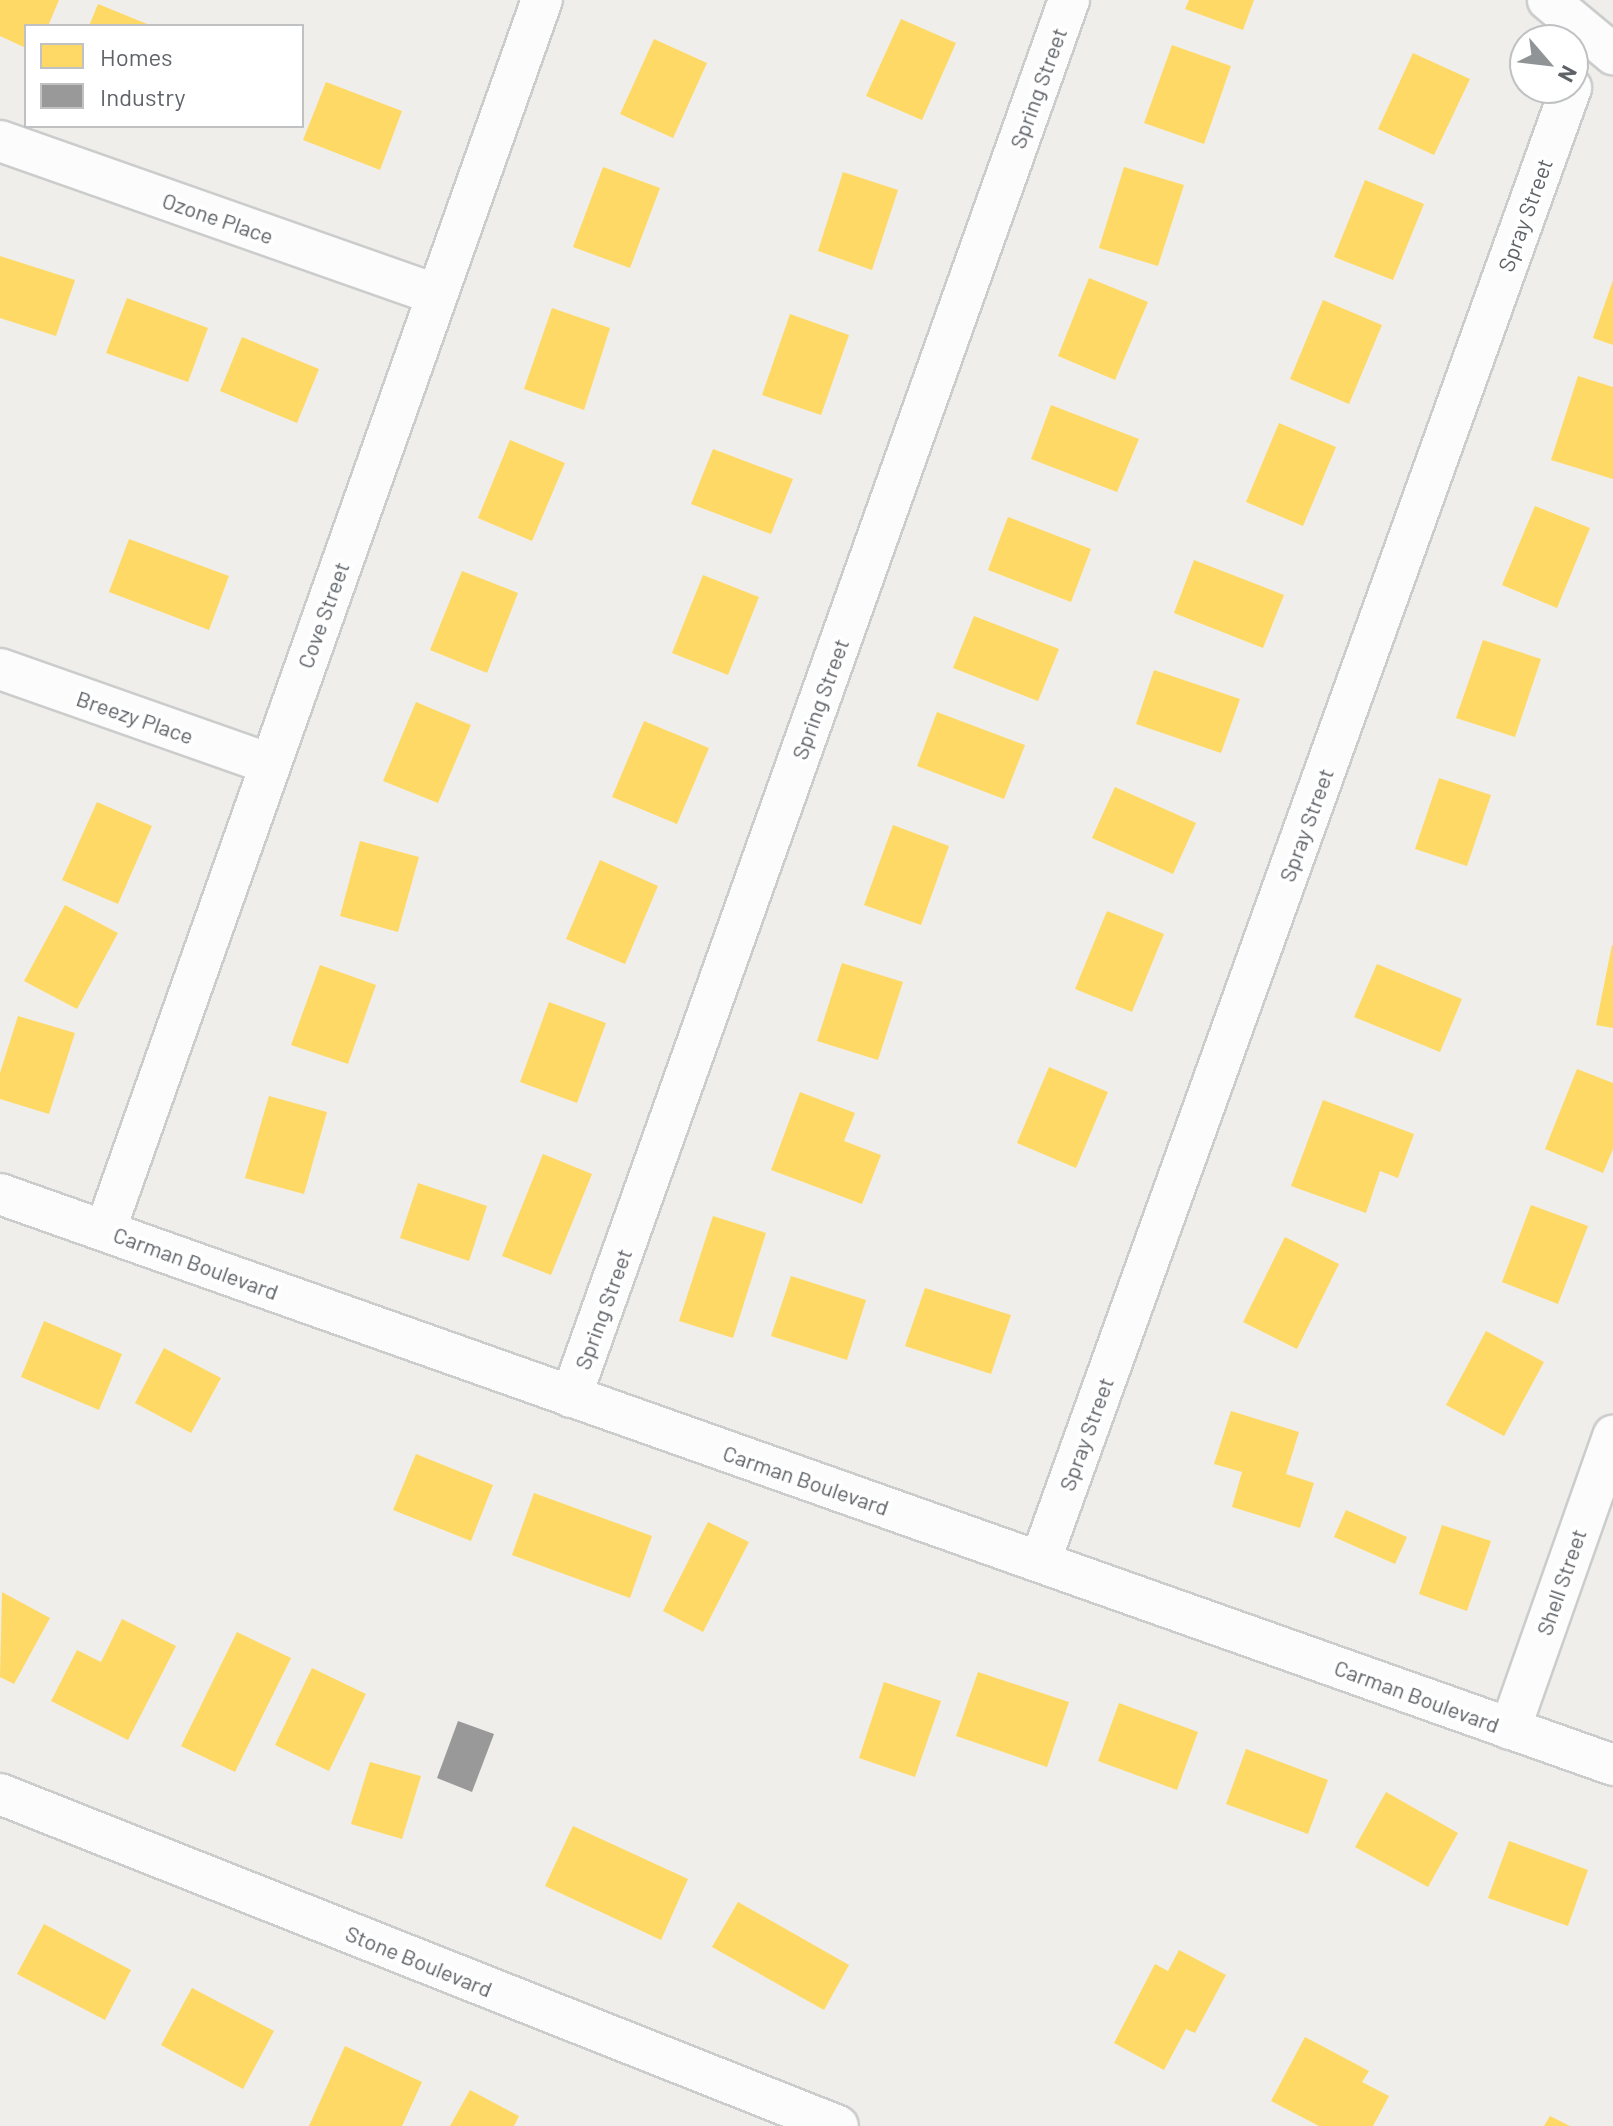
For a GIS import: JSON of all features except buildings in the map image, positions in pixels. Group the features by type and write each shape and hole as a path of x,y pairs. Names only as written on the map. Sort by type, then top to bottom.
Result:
{"street":[{"name":"Cove Street","path":"105,1231 542,0"},
{"name":"Spring Street","path":"571,1397 1069,0"},
{"path":"1548,0 1602,43"},
{"name":"Spray Street","path":"1589,62 1602,43"},
{"name":"Spray Street","path":"1040,1562 1566,104"},
{"name":"Ozone Place","path":"0,141 437,295"},
{"name":"Breezy Place","path":"0,669 270,764"},
{"name":"Carman Boulevard","path":"0,1194 1613,1765"},
{"name":"Shell Street","path":"1510,1729 1613,1436"},
{"name":"Stone Boulevard","path":"0,1794 838,2126"}]}
